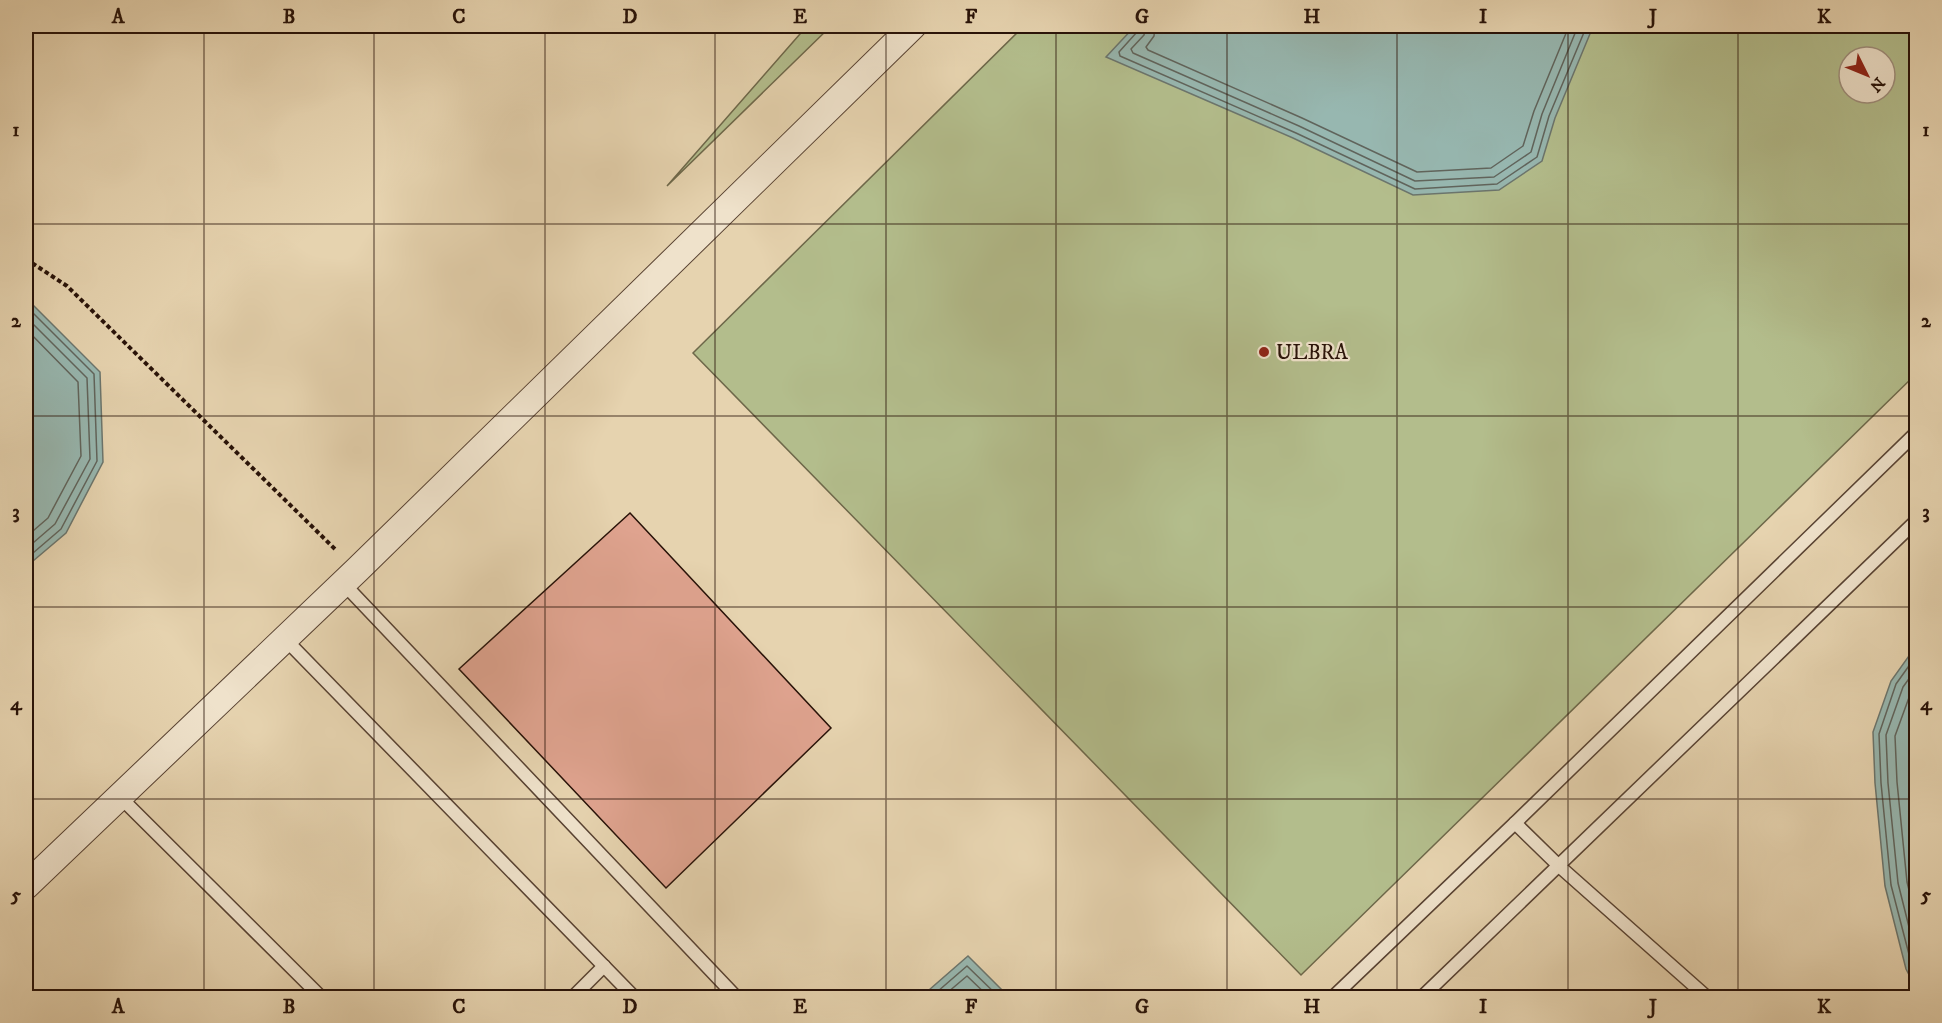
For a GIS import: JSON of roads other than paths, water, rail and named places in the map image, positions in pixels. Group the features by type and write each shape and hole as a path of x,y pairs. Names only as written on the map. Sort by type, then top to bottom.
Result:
{"street":[{"path":"26,886 350,577 913,26"}],"lane":[{"path":"1332,998 1515,824 1917,433"},
{"path":"1421,998 1917,521"},
{"path":"350,577 737,998"},
{"path":"285,639 634,998"},
{"path":"120,797 322,998"},
{"path":"1515,824 1708,998"},
{"path":"572,998 604,966"}],"water":[{"path":"1135,26 1589,26 1592,29 1555,118 1542,161 1499,190 1413,195 1293,138 1106,57"},
{"path":"26,298 100,372 103,462 66,533 26,567"},
{"path":"1916,646 1916,988 1906,969 1885,886 1875,783 1873,732 1891,681"},
{"path":"968,956 1009,997 921,997"}],"place":[{"name":"ULBRA","path":"1264,352"}]}
